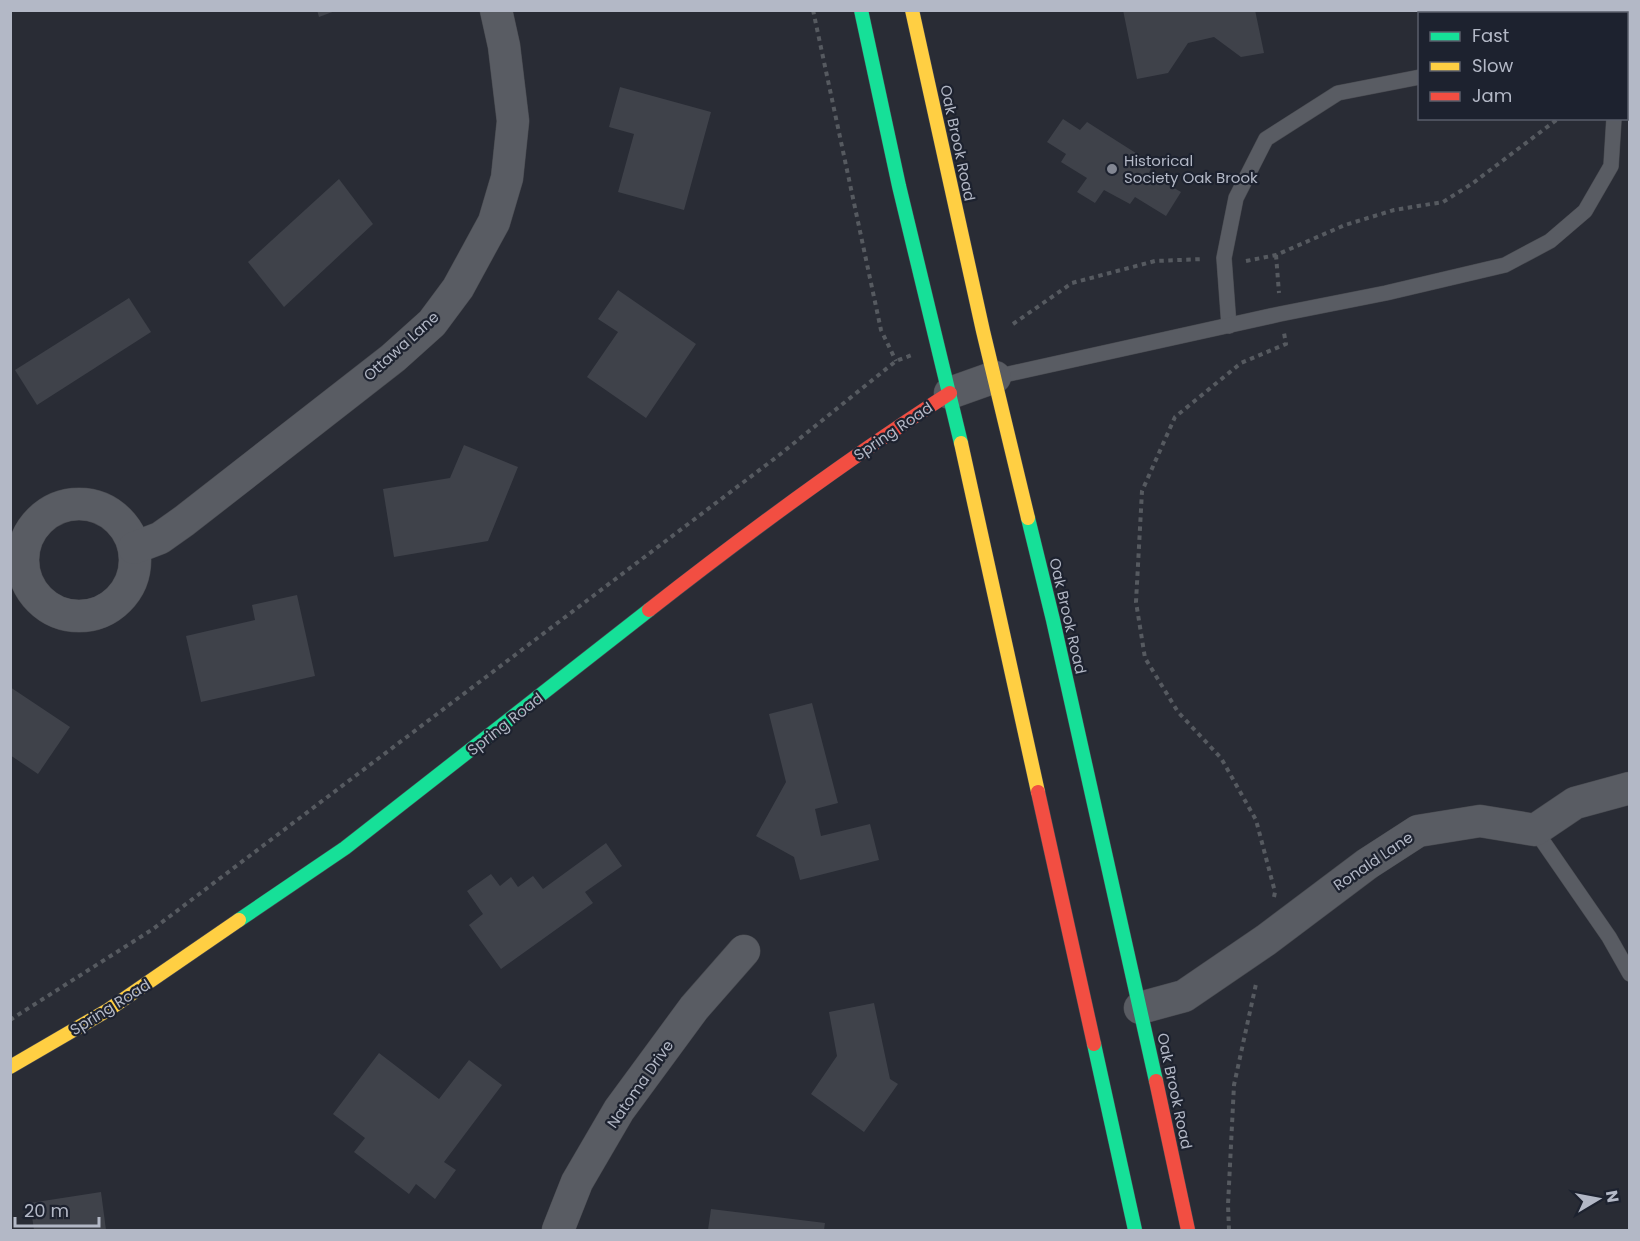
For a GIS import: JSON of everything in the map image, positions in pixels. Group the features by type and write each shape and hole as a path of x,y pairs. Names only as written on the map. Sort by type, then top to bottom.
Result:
{"main road":[{"path":"861,10 899,186 950,393 1135,1230"},
{"name":"Oak Brook Road","path":"912,10 994,377 1053,620 1188,1230"},
{"name":"Spring Road","path":"10,1067 108,1010 345,848 720,554 886,434 950,393"}],"street":[{"name":"Ottawa Lane","path":"134,548 160,538 184,521 393,358 432,323 458,288 494,222 507,178 513,121 504,46 496,10"},
{"name":"Spring Road","path":"950,393 994,377"},
{"path":"1535,830 1575,803 1629,788"},
{"name":"Ronald Lane","path":"1140,1008 1184,996 1266,940 1367,864 1418,831 1480,821 1535,830"},
{"name":"Natoma Drive","path":"558,1230 577,1182 619,1110 694,1008 744,951"}],"lane":[{"path":"1229,326 1224,258 1236,198 1266,139 1338,93 1418,77"},
{"path":"994,377 1386,293 1505,265 1551,241 1585,211 1611,166 1614,120"},
{"path":"1535,830 1609,937 1629,974"}],"path":[{"path":"10,1020 153,929 778,456 896,361 881,330 813,10"},
{"path":"1005,327 1014,324 1072,283 1155,261 1224,258 1247,261 1276,255 1345,225 1395,210 1443,202 1473,183 1557,120"},
{"path":"1229,1230 1228,1205 1234,1085 1275,892 1256,820 1221,758 1178,712 1145,658 1136,602 1142,491 1175,417 1241,363 1286,344"}],"building":[{"path":"317,10 335,10 335,11 319,17"},
{"path":"1123,10 1255,10 1264,53 1241,57 1214,37 1188,43 1168,73 1137,79"},
{"path":"620,87 711,112 684,210 618,192 634,134 609,127"},
{"name":"Historical Society Oak Brook","path":"1063,119 1080,130 1087,122 1153,164 1149,173 1181,192 1166,216 1135,197 1130,204 1104,190 1095,203 1077,192 1087,178 1061,162 1066,154 1047,142"},
{"path":"339,179 373,224 284,307 248,262"},
{"path":"618,290 696,344 646,418 587,377 618,332 598,319"},
{"path":"129,298 151,332 37,405 15,370"},
{"path":"464,445 518,467 488,541 394,557 383,489 450,478"},
{"path":"297,595 315,676 201,702 186,636 255,620 252,605"},
{"path":"10,687 70,727 38,774 10,755"},
{"path":"812,703 838,803 815,809 821,836 870,824 879,860 800,880 794,857 756,836 786,782 769,714"},
{"path":"606,843 622,866 585,892 593,903 501,969 469,925 483,914 467,891 491,874 500,886 511,877 518,887 533,876 543,889"},
{"path":"874,1003 890,1079 898,1084 864,1132 811,1094 837,1056 829,1012"},
{"path":"379,1053 439,1099 469,1060 502,1085 444,1162 456,1170 435,1199 416,1184 409,1194 354,1152 365,1138 333,1114"},
{"path":"101,1192 106,1230 34,1230 30,1203"},
{"path":"711,1209 825,1223 824,1230 708,1230"}],"traffic: fast":[{"path":"861,10 899,186 961,443"},
{"path":"1028,518 1156,1081"},
{"path":"239,920 345,848 649,610"},
{"path":"1094,1044 1135,1230"}],"traffic: slow":[{"path":"912,10 983,331 1028,518"},
{"path":"961,443 1038,792"},
{"path":"10,1067 108,1010 239,920"}],"traffic: jam":[{"path":"649,610 797,498 950,393"},
{"path":"1038,792 1094,1044"},
{"path":"1156,1081 1188,1230"}],"place":[{"name":"Historical Society Oak Brook","path":"1112,169"}]}
